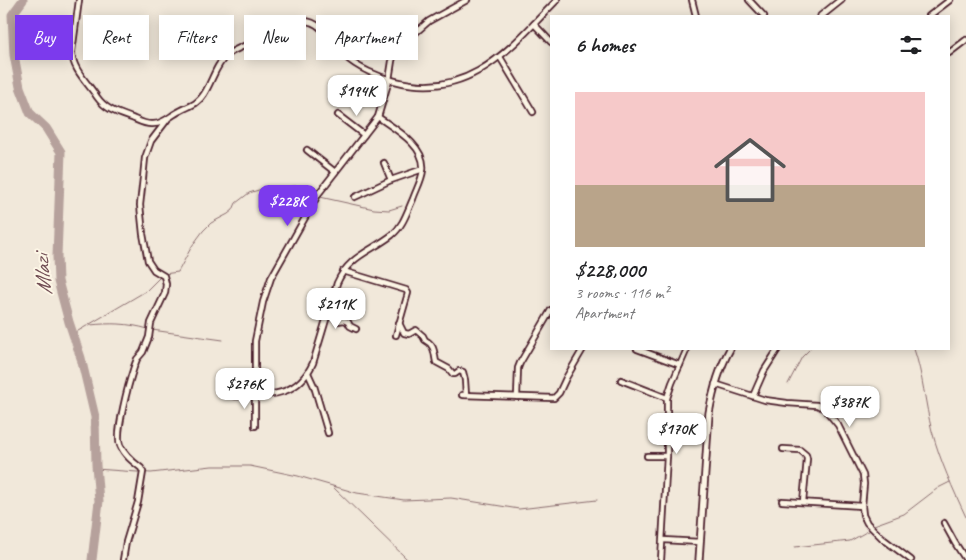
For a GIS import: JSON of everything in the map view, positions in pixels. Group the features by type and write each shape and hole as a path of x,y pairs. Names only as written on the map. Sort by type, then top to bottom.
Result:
{"street":[{"path":"79,0 73,42 73,60 78,71 108,108 140,122 150,124 168,119 197,102 204,94 222,61 228,55 242,46 294,22 303,21 315,24 344,56 376,75 413,85 427,85 448,83 471,76 482,70 500,57 557,0"},
{"path":"255,426 254,341 268,284 314,200 378,117 389,80 394,54 398,48 429,21 467,0"},
{"path":"692,0 696,15"},
{"path":"749,0 763,15"},
{"path":"822,15 841,0"},
{"path":"930,15 950,0"},
{"path":"534,24 550,41"},
{"path":"950,52 966,40"},
{"path":"500,57 533,112"},
{"path":"338,115 364,135"},
{"path":"236,396 274,394 287,391 298,384 308,373 313,362 337,283 343,271 352,261 398,230 406,216 421,178 423,169 422,157 416,147 378,117"},
{"path":"123,560 126,542 138,502 143,472 118,443 118,431 134,368 149,337 151,323 165,293 166,284 164,276 154,270 148,261 140,205 145,158 151,141 168,119"},
{"path":"306,150 335,172"},
{"path":"384,163 391,180"},
{"path":"355,197 391,180 423,169"},
{"path":"343,271 407,291 396,335"},
{"path":"329,310 338,321 344,320 356,329"},
{"path":"516,396 520,363 550,312"},
{"path":"399,323 404,333 409,334 416,330 423,336 424,340 429,342 436,353 436,362 450,369 453,374 459,371 463,372 465,380 464,395 554,398 557,396 582,350"},
{"path":"640,350 680,365"},
{"path":"661,560 667,456 667,398 687,350"},
{"path":"699,560 708,424 712,393 730,350"},
{"path":"753,396 764,371 777,350"},
{"path":"308,373 314,386 328,433"},
{"path":"621,380 667,398"},
{"path":"715,384 777,402 817,405 828,412 838,425 863,475 862,506 864,519 882,538 911,560"},
{"path":"783,448 800,450 806,455 803,502"},
{"path":"647,456 667,456"},
{"path":"782,501 862,506"},
{"path":"944,523 954,543 966,560"},
{"path":"662,540 700,542"}],"waterway":[{"name":"Mlazi","path":"23,0 12,15 14,55 20,87 30,113 46,128 61,152 57,256 58,281 81,358 95,417 99,501 92,560"},
{"path":"164,274 178,272 192,246 203,231 211,223 233,210 236,203 249,193 265,188 298,186 304,189"},
{"path":"320,197 374,209 389,210 402,206"},
{"path":"73,334 146,291 161,276"},
{"path":"90,325 119,324 148,329"},
{"path":"152,330 223,340"},
{"path":"788,384 802,357 809,350"},
{"path":"914,350 935,442 947,475 966,517"},
{"path":"96,469 151,473 212,466 250,466 298,476 357,493 404,500 451,498 519,509 597,500"},
{"path":"874,525 904,514 938,488 950,482"},
{"path":"333,487 408,560"},
{"path":"795,547 850,541 868,531"}]}
